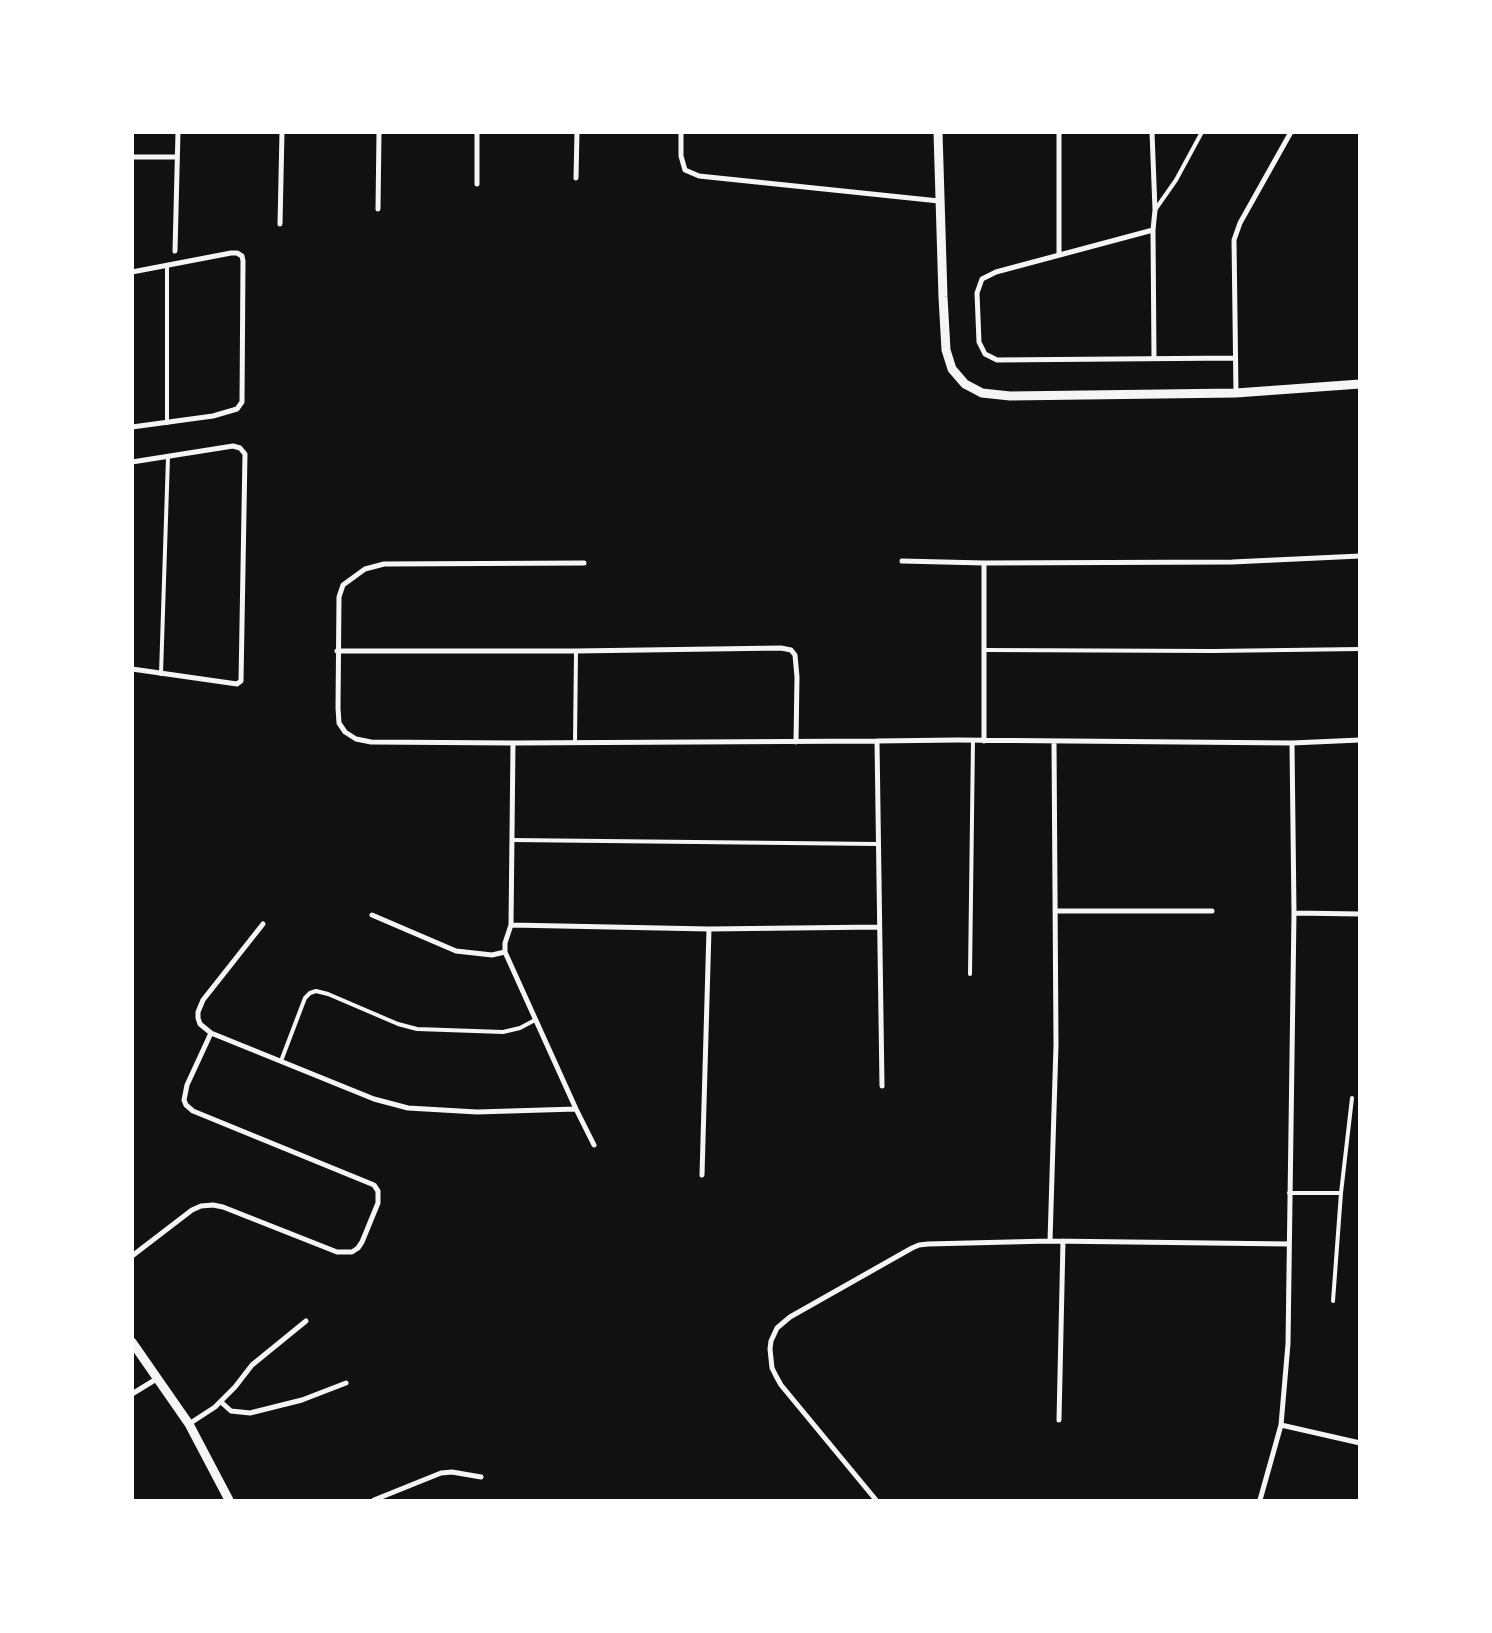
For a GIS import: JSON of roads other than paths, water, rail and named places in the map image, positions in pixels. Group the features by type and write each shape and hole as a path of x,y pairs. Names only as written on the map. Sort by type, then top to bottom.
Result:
{"street":[{"path":"175,251 178,132"},
{"path":"280,224 282,132"},
{"path":"378,209 379,132"},
{"path":"477,132 477,184"},
{"path":"576,178 577,132"},
{"path":"681,132 681,156 686,170 699,176 939,202"},
{"path":"938,132 939,202 946,350 952,369 965,384 982,393 1010,396 1236,393 1360,384"},
{"path":"1059,132 1059,254"},
{"path":"1152,132 1155,210 1153,230 1154,358"},
{"path":"1236,393 1234,240 1240,223 1291,132"},
{"path":"132,157 177,158"},
{"path":"1153,230 996,272 982,279 977,293 977,303 979,342 985,354 997,360 1235,358"},
{"path":"132,272 231,252 242,256 243,262 242,402 237,409 214,416 132,427"},
{"path":"132,462 233,446 240,448 245,454 241,681 237,684 132,669"},
{"path":"902,561 984,563 1232,562 1360,556"},
{"path":"584,563 384,564 365,569 343,585 340,590 337,651 339,723 345,732 356,739 371,742 575,743 973,740 1292,743 1360,740"},
{"path":"984,563 984,741"},
{"path":"337,651 576,651 781,648 790,650 795,655 797,677 796,742"},
{"path":"878,741 882,1086"},
{"path":"1050,1241 1056,1084 1054,741"},
{"path":"513,743 511,925 505,942 505,952 594,1145"},
{"path":"1260,1500 1281,1425 1288,1344 1294,913 1292,743"},
{"path":"1055,911 1212,911"},
{"path":"1294,913 1360,914"},
{"path":"372,915 456,951 492,955 505,952"},
{"path":"263,924 203,1000 198,1012 198,1018 200,1024 211,1033 374,1099 408,1108 477,1112 576,1109"},
{"path":"511,925 709,929 879,926"},
{"path":"702,1175 709,929"},
{"path":"132,1256 192,1210 213,1205 224,1207 337,1252 352,1252 362,1242 378,1203 378,1191 374,1185 193,1111 186,1105 184,1100 187,1085 211,1033"},
{"path":"876,1500 781,1385 772,1368 770,1349 773,1334 790,1316 919,1245 1050,1241 1289,1244"},
{"path":"1059,1420 1063,1241"},
{"path":"189,1424 221,1402 252,1365 306,1321"},
{"path":"132,1342 189,1424 229,1500"},
{"path":"133,1394 158,1378"},
{"path":"221,1402 231,1411 250,1413 302,1400 346,1383"},
{"path":"1281,1425 1360,1443"},
{"path":"374,1500 441,1474 452,1472 481,1477"}],"lane":[{"path":"1155,210 1176,180 1202,132"},
{"path":"167,265 167,423"},
{"path":"161,674 168,457"},
{"path":"984,650 1213,651 1360,649"},
{"path":"575,743 576,651"},
{"path":"970,974 973,740"},
{"path":"512,840 878,844"},
{"path":"281,1061 306,998 310,993 316,991 328,994 398,1024 417,1029 503,1032 520,1028 536,1020"},
{"path":"1333,1301 1341,1193 1352,1098"},
{"path":"1289,1193 1341,1193"}]}
